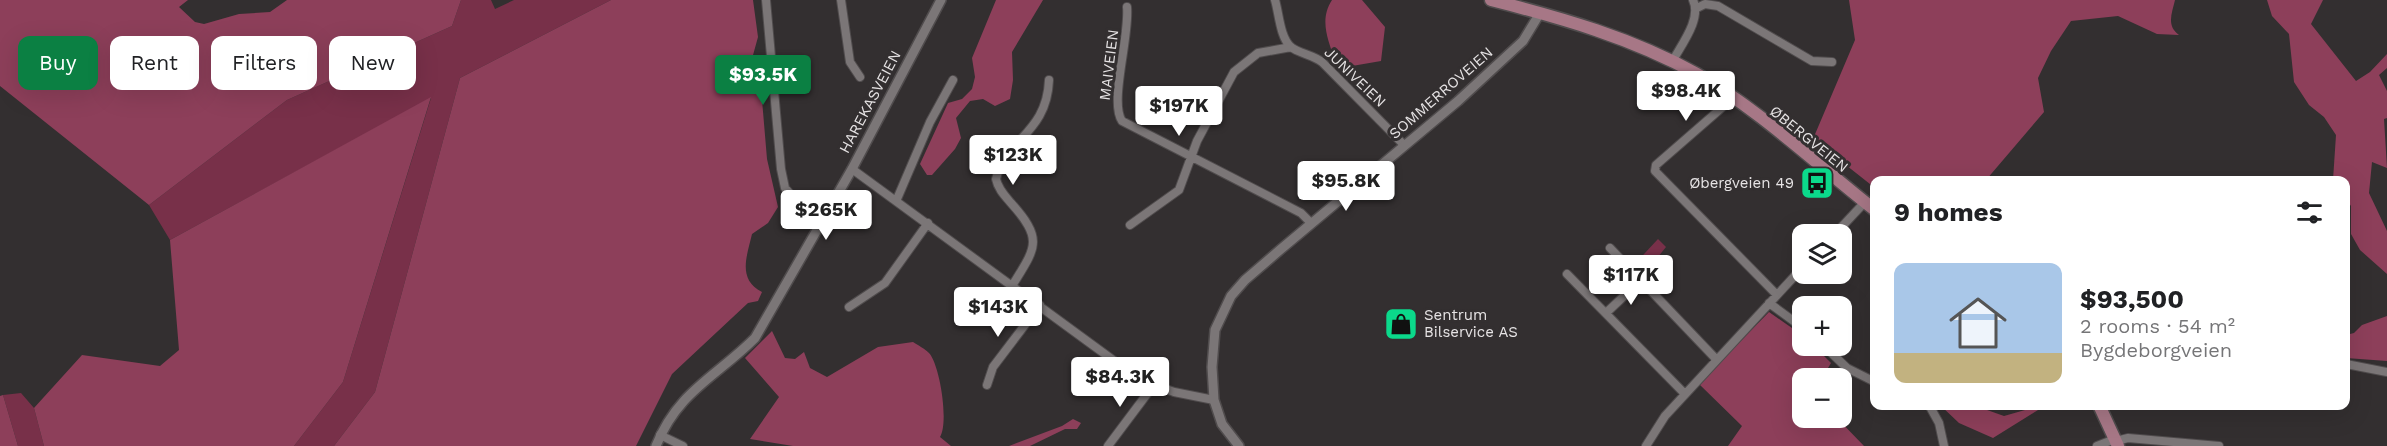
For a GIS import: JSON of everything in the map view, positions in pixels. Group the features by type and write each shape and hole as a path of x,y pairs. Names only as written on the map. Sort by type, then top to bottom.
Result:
{"main road":[{"name":"ØBERGVEIEN","path":"1491,0 1615,36 1672,62 1733,98 1870,206"},
{"path":"2100,410 2116,442"}],"street":[{"path":"766,0 782,169 785,188 794,198"},
{"path":"841,0 850,62 860,77"},
{"name":"HAREKASVEIEN","path":"656,446 660,435 683,399 737,356 755,338 852,169 941,0"},
{"path":"1130,225 1179,190 1190,157 1229,81 1242,64 1249,57 1268,50 1291,47 1284,37 1275,0"},
{"path":"1672,62 1694,20 1695,4 1704,4 1718,6 1812,61 1832,62"},
{"name":"MAIVEIEN","path":"1127,7 1128,31 1117,103 1118,115 1135,128 1301,213 1311,224"},
{"name":"SOMMERROVEIEN","path":"1239,446 1222,424 1214,400 1212,367 1215,330 1231,296 1245,280 1523,41 1540,13"},
{"name":"JUNIVEIEN","path":"1291,47 1313,55 1322,62 1404,145"},
{"path":"897,200 930,122 953,80"},
{"path":"1012,286 1029,258 1034,240 1030,226 1002,192 996,179 1007,157 1042,115 1049,95 1049,80"},
{"path":"1733,98 1656,165 1655,171 1777,295"},
{"path":"852,169 1040,305 1130,374 1153,386 1214,400"},
{"path":"1844,224 1865,202"},
{"path":"849,307 885,283 928,223"},
{"path":"1610,248 1716,359"},
{"path":"1567,274 1684,393"},
{"path":"1646,446 1665,416 1684,393 1792,279"},
{"path":"1606,313 1640,281"},
{"path":"1769,303 1792,320"},
{"path":"987,385 993,367 1040,305"},
{"path":"1835,356 1847,368 1870,380"},
{"path":"2350,365 2387,372"},
{"path":"1108,446 1153,386"},
{"path":"1932,410 1939,423 1944,446"},
{"path":"660,435 683,446"},
{"path":"2097,446 2128,438 2219,446"}],"shaded area":[{"path":"0,0 188,0 179,7 195,22 204,24 239,14 270,12 287,0 461,0 452,26 416,42 416,36 329,36 329,81 317,87 317,36 211,36 211,90 309,90 287,100 149,205 0,86"},
{"path":"461,0 491,0 495,9 514,0 611,0 460,78 375,392 334,446 294,446 343,382 431,98 170,240 149,205 287,100 309,90 317,90 317,87 329,81 329,90 416,90 416,42 452,26"},
{"path":"611,0 753,0 758,37 750,66 761,88 767,159 778,207 768,223 752,234 748,251 746,266 749,281 762,292 758,301 748,303 672,374 636,446 334,446 375,392 460,78"},
{"path":"996,0 1043,0 1012,52 1013,80 1010,99 995,106 983,99 970,101 956,118 961,138 955,149 932,175 927,175 920,164 948,103 962,99 972,89 975,77 972,58"},
{"path":"1332,0 1362,0 1385,27 1381,61 1352,66 1335,61 1325,22"},
{"path":"1849,0 2175,0 2171,23 2172,28 2179,35 2157,34 2118,16 2071,21 2051,51 2038,78 2044,112 1989,176 1870,176 1870,184 1813,139 1855,40"},
{"path":"2267,0 2323,0 2311,24 2356,81 2370,72 2387,54 2387,68 2379,75 2387,91 2387,118 2384,119 2387,168 2372,162 2369,193 2387,231 2387,274 2360,250 2351,234 2350,176 2333,176 2336,135 2324,117 2309,105 2294,82 2289,34 2272,16"},
{"path":"431,97 343,382 294,446 44,446 34,408 82,355 160,366 179,350 170,240"},
{"path":"1658,239 1666,247 1641,278 1631,268"},
{"path":"1769,312 1792,328 1792,356 1824,356 1831,363 1828,368 1792,368 1792,428 1847,428 1864,446 1728,446 1742,426 1699,384"},
{"path":"2387,316 2387,361 2350,358 2350,334 2362,325"},
{"path":"772,331 785,358 795,359 804,352 810,368 827,377 878,347 913,342 921,347 929,353 937,369 944,420 940,437 951,446 793,446 750,439 779,397 745,358"},
{"path":"21,393 34,408 44,446 18,446 3,395"},
{"path":"3,395 18,446 0,446 0,396"},
{"path":"1945,410 1987,410 2004,416 2025,410 2038,410 1993,438 1959,423"},
{"path":"1073,419 1081,423 1077,429 1065,429 1030,446 1009,446 1062,426"}],"place":[{"name":"Øbergveien 49","path":"1817,183"},
{"name":"Sentrum Bilservice AS","path":"1401,324"}]}
